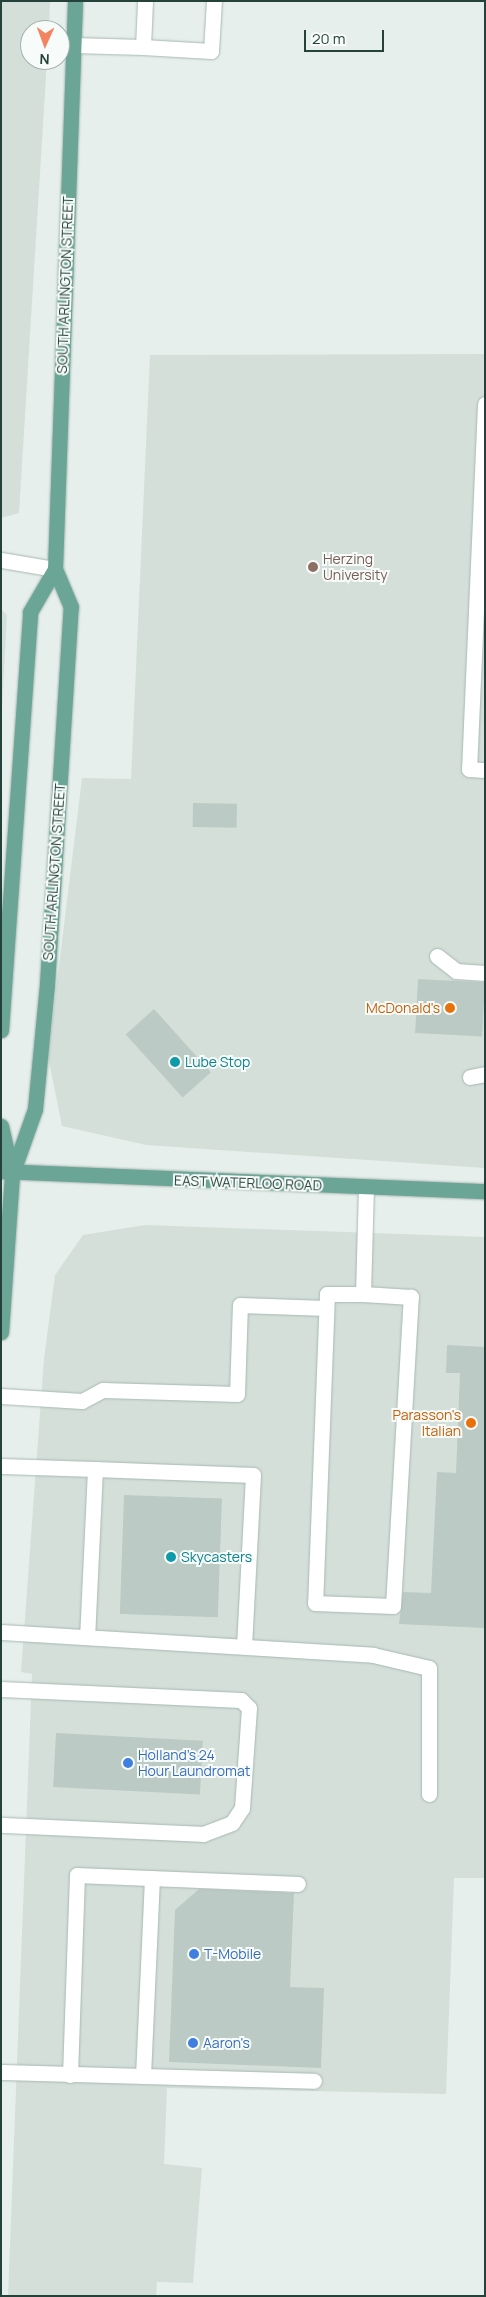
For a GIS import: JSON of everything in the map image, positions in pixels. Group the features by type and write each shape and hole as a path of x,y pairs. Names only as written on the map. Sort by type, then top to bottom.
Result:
{"main road":[{"name":"SOUTH ARLINGTON STREET","path":"5,1174 35,1109 47,984 71,607 55,569 75,1"},
{"name":"SOUTH ARLINGTON STREET","path":"1,1030 30,612 55,569"},
{"name":"SOUTH ARLINGTON STREET","path":"1,1126 5,1174 1,1332"},
{"name":"EAST WATERLOO ROAD","path":"5,1174 485,1191"}],"street":[{"path":"143,47 145,1"},
{"path":"73,45 212,51 214,1"},
{"path":"485,404 469,770 485,770"},
{"path":"1,560 55,569"},
{"path":"437,956 456,971 485,973"},
{"path":"363,1294 366,1187"},
{"path":"327,1294 363,1294 411,1297 393,1606 316,1603 327,1294"},
{"path":"1,1396 82,1401 104,1390 237,1394 240,1305 326,1308"},
{"path":"1,1466 253,1475 244,1645"},
{"path":"88,1637 95,1469"},
{"path":"1,1632 244,1645 373,1655 429,1668 428,1794"},
{"path":"1,1689 241,1700 249,1708 242,1808 232,1823 203,1834 1,1825"},
{"path":"70,2075 77,1875 298,1884"},
{"path":"143,2076 152,1878"},
{"path":"1,2072 314,2081"}],"shaded area":[{"path":"1,1 50,1 49,20 20,20 20,70 46,70 19,513 1,518"},
{"path":"485,354 485,1168 146,1145 62,1126 48,1056 82,778 131,779 150,355"},
{"path":"1,609 7,615 1,726"},
{"path":"145,1225 485,1237 485,1878 454,1878 446,2094 167,2088 164,2164 202,2168 193,2283 157,2282 156,2296 8,2296 32,1674 21,1672 44,1359 55,1275 83,1235"}],"building":[{"path":"193,803 237,804 237,828 193,827"},
{"name":"McDonald's","path":"418,979 485,983 482,1036 415,1033"},
{"name":"Lube Stop","path":"154,1009 211,1072 183,1098 126,1034"},
{"name":"Parasson's Italian","path":"447,1345 485,1347 485,1628 399,1624 403,1592 431,1593 437,1472 456,1473 460,1373 446,1373"},
{"name":"Skycasters","path":"124,1495 222,1498 218,1617 120,1614"},
{"name":"Holland's 24 Hour Laundromat","path":"56,1733 203,1741 200,1795 53,1787"},
{"path":"199,1889 294,1893 290,1987 324,1988 321,2068 169,2062 175,1910"}],"place":[{"name":"Herzing University","path":"313,567"},
{"name":"McDonald's","path":"450,1008"},
{"name":"Lube Stop","path":"175,1062"},
{"name":"Parasson's Italian","path":"471,1423"},
{"name":"Skycasters","path":"171,1557"},
{"name":"Holland's 24 Hour Laundromat","path":"128,1763"},
{"name":"T-Mobile","path":"194,1954"},
{"name":"Aaron's","path":"193,2043"}]}
